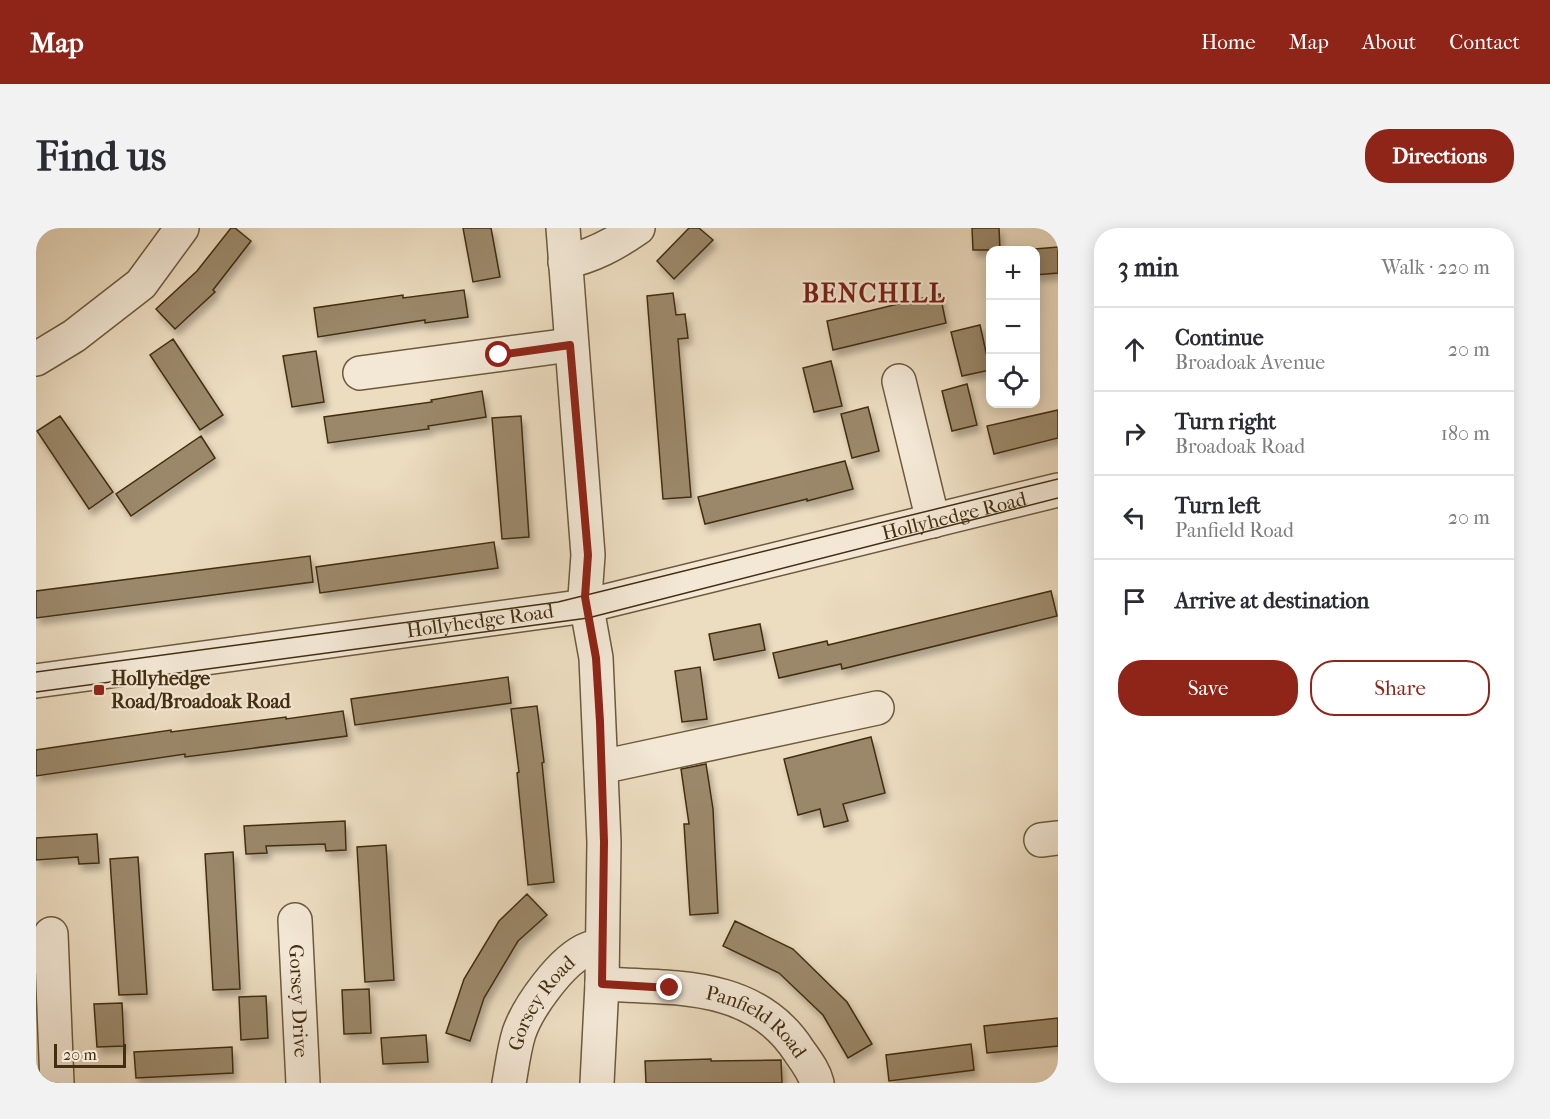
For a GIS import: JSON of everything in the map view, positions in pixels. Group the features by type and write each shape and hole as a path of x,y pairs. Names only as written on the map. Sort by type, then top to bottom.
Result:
{"street":[{"path":"36,358 74,336 141,284 182,228"},
{"path":"563,228 570,345 588,555 586,606 596,658 604,842 602,984 597,1083"},
{"path":"565,262 583,258 615,244 638,228"},
{"path":"360,373 570,345"},
{"path":"899,381 933,521"},
{"name":"Hollyhedge Road","path":"36,681 586,606 1058,490"},
{"path":"601,767 877,708"},
{"name":"Gorsey Drive","path":"295,920 303,1083"},
{"path":"51,934 57,1083"},
{"name":"Gorsey Road","path":"509,1083 519,1034 532,1007 554,977 579,954 589,948 602,947"},
{"name":"Panfield Road","path":"602,984 713,992 754,1008 788,1032 815,1074 817,1083"}],"building":[{"path":"231,228 235,228 251,241 213,290 215,292 175,329 156,309 197,271"},
{"path":"463,228 491,228 500,277 473,282"},
{"path":"689,228 699,228 713,240 674,279 657,261"},
{"path":"972,228 999,228 1000,246 986,246 986,250 973,250"},
{"path":"1058,247 1058,273 1040,275 1040,249"},
{"path":"464,290 468,317 425,323 425,320 318,337 314,308 403,295 403,298"},
{"path":"673,293 676,315 685,314 688,338 678,339 691,497 663,499 647,296"},
{"path":"940,294 946,323 833,350 827,321"},
{"path":"980,325 986,352 986,371 962,376 951,332"},
{"path":"173,339 223,415 200,430 150,355"},
{"path":"316,351 324,402 292,407 283,356"},
{"path":"831,361 842,406 814,412 803,368"},
{"path":"967,384 977,425 952,431 942,391"},
{"path":"482,391 486,417 428,426 429,429 328,443 324,417 432,402 431,400"},
{"path":"868,407 879,451 852,458 841,414"},
{"path":"1058,410 1058,438 994,454 987,426"},
{"path":"60,416 113,492 89,509 37,431"},
{"path":"521,416 529,537 502,539 492,418"},
{"path":"201,436 215,458 131,516 116,494"},
{"path":"845,461 853,489 705,524 698,497"},
{"path":"494,542 498,568 320,593 316,567"},
{"path":"310,556 313,582 36,618 36,591"},
{"path":"1051,591 1057,616 842,669 841,664 779,678 773,653 827,641 828,645"},
{"path":"760,624 765,650 714,660 709,634"},
{"path":"700,667 707,719 682,722 675,671"},
{"path":"508,677 511,703 355,725 351,699"},
{"path":"537,706 554,882 528,885 517,773 519,772 511,709"},
{"path":"343,711 347,736 185,757 185,754 36,776 36,750 171,730 171,732"},
{"path":"871,737 885,793 843,804 848,821 824,827 820,809 798,815 784,759"},
{"path":"706,764 713,809 718,913 690,915 684,824 689,824 681,769"},
{"path":"345,821 346,850 326,851 325,844 266,846 267,853 246,854 244,826"},
{"path":"97,834 99,863 79,864 78,857 36,860 36,838"},
{"path":"386,845 394,980 365,982 357,847"},
{"path":"233,852 240,989 213,990 205,854"},
{"path":"138,857 147,994 119,995 110,859"},
{"path":"527,894 547,915 518,941 484,998 470,1041 446,1033 464,979 499,921"},
{"path":"735,921 793,949 847,1002 872,1044 848,1058 823,1015 779,973 723,946"},
{"path":"369,989 371,1033 344,1034 342,990"},
{"path":"266,996 268,1038 241,1040 239,997"},
{"path":"122,1003 124,1046 97,1047 94,1004"},
{"path":"1058,1018 1058,1046 987,1053 984,1026"},
{"path":"426,1035 428,1062 383,1064 381,1038"},
{"path":"971,1044 974,1070 889,1081 886,1055"},
{"path":"232,1047 233,1073 136,1078 134,1052"},
{"path":"711,1059 711,1061 781,1060 782,1083 646,1083 645,1061"}],"tram line":[{"path":"36,672 558,602 1058,479"},
{"path":"36,692 588,618 1058,498"}],"place":[{"name":"Hollyhedge Road/Broadoak Road","path":"99,690"}],"district":[{"name":"BENCHILL","path":"874,293"}],"route":[{"path":"499,355 570,345 588,555 585,597 596,658 600,722 604,842 602,984 670,988"}]}
